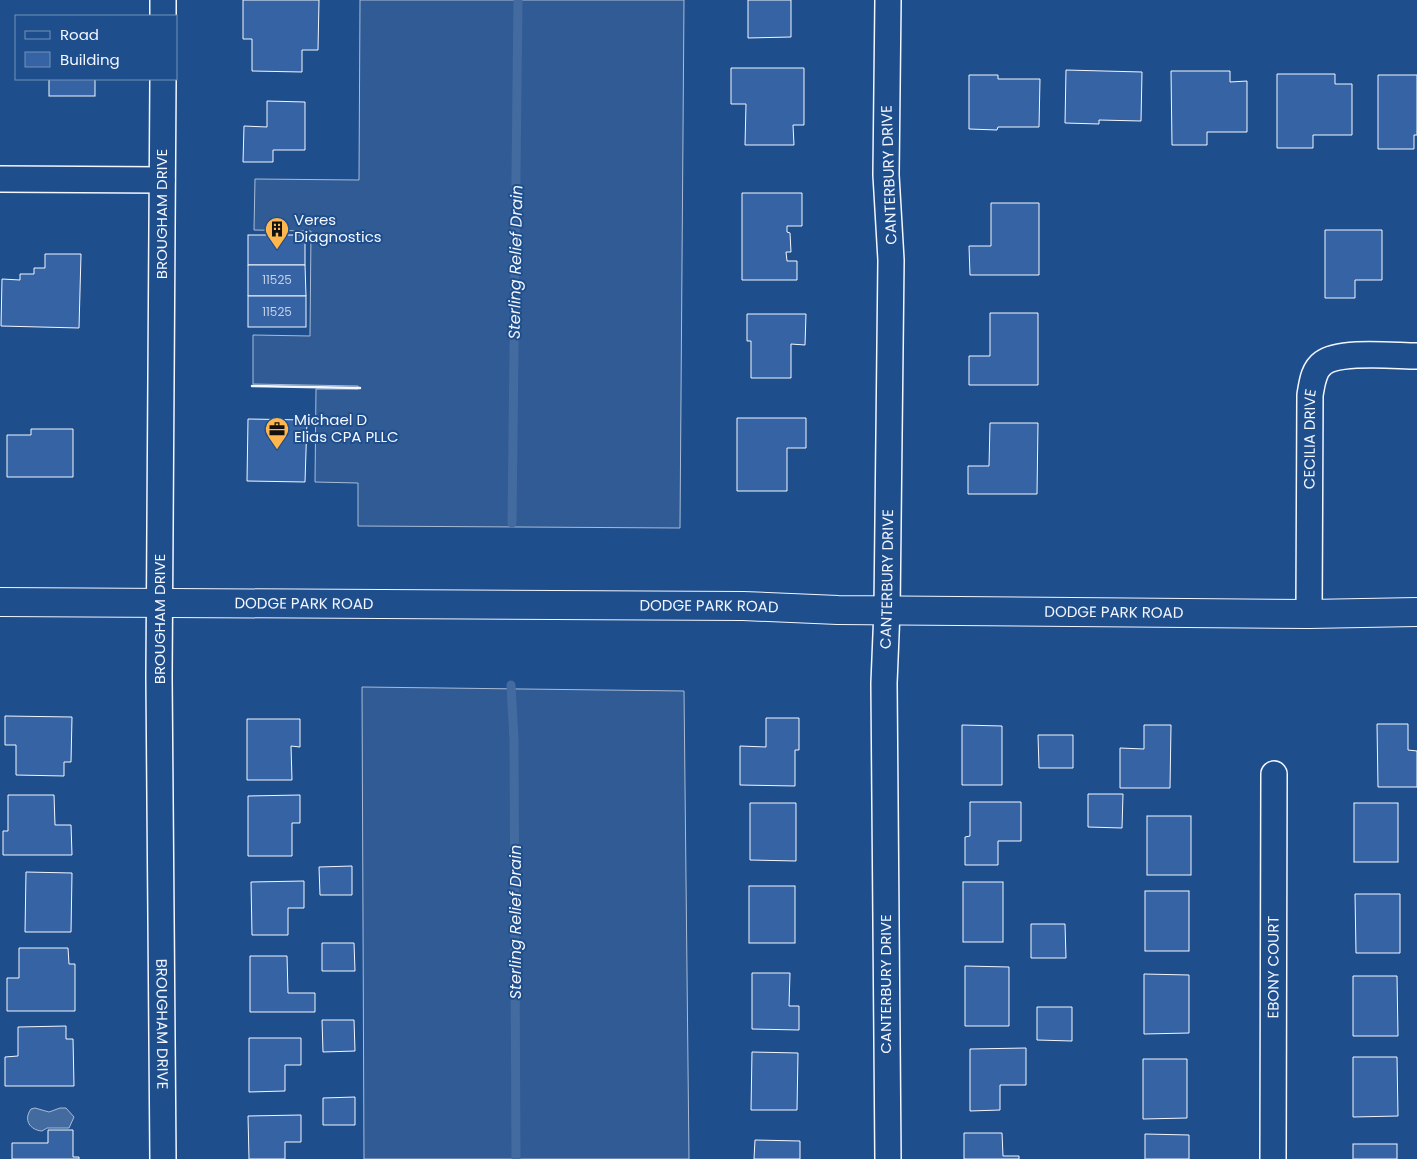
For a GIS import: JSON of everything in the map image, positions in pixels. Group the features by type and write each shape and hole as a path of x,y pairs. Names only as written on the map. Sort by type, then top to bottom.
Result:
{"street":[{"path":"163,0 163,15"},
{"name":"CANTERBURY DRIVE","path":"888,0 886,175 891,260 888,610 884,693 888,1159"},
{"name":"BROUGHAM DRIVE","path":"163,80 159,603 163,1159"},
{"path":"0,179 162,180"},
{"name":"CECILIA DRIVE","path":"1309,614 1310,395 1313,377 1322,363 1336,357 1354,355 1417,356"},
{"name":"DODGE PARK ROAD","path":"0,602 733,606 888,610 1309,614 1417,612"},
{"name":"EBONY COURT","path":"1273,1159 1274,774"}],"shaded area":[{"name":"Sterling Relief Drain","path":"360,0 684,0 680,528 358,526 358,483 315,482 316,389 358,389 358,386 253,384 253,335 310,336 311,231 254,230 255,179 359,180"},
{"path":"362,687 684,691 689,1159 364,1159"},
{"path":"35,1108 49,1112 66,1108 74,1117 69,1128 47,1128 42,1131 34,1129 28,1121 31,1109"}],"building":[{"path":"243,0 319,0 318,50 302,50 302,72 252,71 252,39 243,39"},
{"path":"748,0 791,0 791,37 748,38"},
{"path":"731,68 804,68 804,125 793,125 794,145 745,145 746,104 731,104"},
{"path":"1066,70 1142,72 1141,121 1099,120 1099,124 1065,123"},
{"path":"1171,71 1230,71 1230,82 1247,81 1247,132 1207,132 1207,145 1172,145"},
{"path":"1277,74 1335,74 1335,84 1352,84 1352,135 1313,135 1313,148 1277,148"},
{"path":"969,75 998,75 998,79 1040,79 1039,127 998,127 997,130 969,129"},
{"path":"1378,75 1417,75 1417,135 1414,135 1414,149 1378,149"},
{"path":"49,80 95,80 95,96 49,96"},
{"path":"267,101 305,102 305,150 273,150 273,162 243,162 244,126 267,127"},
{"path":"742,193 802,193 802,226 787,226 787,232 790,233 791,252 786,252 787,261 797,261 797,280 742,280"},
{"path":"991,203 1039,203 1039,275 970,275 969,246 991,246"},
{"path":"1325,230 1382,230 1382,280 1355,280 1355,298 1325,298"},
{"name":"Veres Diagnostics","path":"248,235 305,235 305,265 248,265"},
{"path":"45,254 81,254 79,328 1,326 2,279 20,280 20,274 34,274 34,268 45,268"},
{"path":"248,265 305,265 306,296 248,296"},
{"path":"248,296 306,296 306,327 248,327"},
{"path":"990,313 1038,313 1038,385 969,385 969,356 990,356"},
{"path":"747,314 806,314 805,345 791,344 791,378 751,378 751,341 747,341"},
{"path":"737,418 806,418 806,448 787,448 787,491 737,491"},
{"name":"Michael D Elias CPA PLLC","path":"248,419 307,420 305,482 247,481"},
{"path":"990,423 1038,423 1037,494 968,494 968,466 989,466"},
{"path":"31,429 73,429 73,477 7,477 7,435 31,435"},
{"path":"5,716 72,717 71,762 64,762 64,776 16,775 16,745 5,745"},
{"path":"766,718 799,718 799,750 795,750 795,786 740,785 740,746 766,747"},
{"path":"247,719 300,719 300,747 291,746 292,780 247,780"},
{"path":"1377,724 1408,724 1408,750 1417,751 1417,787 1378,787"},
{"path":"962,725 1002,726 1002,785 962,785"},
{"path":"1144,725 1171,725 1170,788 1120,788 1120,748 1144,749"},
{"path":"1038,735 1073,735 1073,768 1039,768"},
{"path":"1088,794 1123,794 1122,828 1088,827"},
{"path":"8,795 54,795 55,825 71,825 72,855 3,855 3,831 8,831"},
{"path":"300,795 300,823 292,823 292,856 248,856 248,796"},
{"path":"970,802 1021,802 1021,841 998,841 998,865 965,865 965,837 970,836"},
{"path":"750,803 796,803 796,861 750,860"},
{"path":"1354,803 1398,803 1398,862 1354,862"},
{"path":"1147,816 1191,816 1191,875 1147,875"},
{"path":"352,866 352,895 320,895 319,867"},
{"path":"26,872 72,873 71,932 25,932"},
{"path":"304,881 304,908 288,908 288,935 252,935 251,882"},
{"path":"963,882 1003,882 1003,942 963,942"},
{"path":"749,886 795,886 795,943 749,943"},
{"path":"1145,891 1189,891 1189,951 1145,951"},
{"path":"1355,894 1400,894 1400,953 1356,953"},
{"path":"1031,924 1065,924 1066,958 1031,958"},
{"path":"322,943 354,943 355,971 322,971"},
{"path":"19,948 68,948 69,964 75,964 75,1011 7,1011 7,978 19,978"},
{"path":"250,956 287,956 288,993 315,993 315,1012 250,1012"},
{"path":"965,966 1009,967 1009,1026 965,1026"},
{"path":"752,973 790,973 789,1006 799,1006 799,1030 752,1029"},
{"path":"1144,974 1189,975 1189,1033 1144,1034"},
{"path":"1353,976 1397,976 1398,1036 1353,1036"},
{"path":"1037,1007 1072,1007 1072,1041 1037,1040"},
{"path":"322,1020 354,1020 355,1051 323,1052"},
{"path":"66,1026 66,1039 73,1039 74,1086 5,1086 5,1057 18,1056 18,1027"},
{"path":"249,1038 301,1038 301,1065 285,1065 285,1091 249,1092"},
{"path":"1026,1048 1026,1085 1000,1085 1000,1110 970,1111 970,1049"},
{"path":"752,1052 798,1053 797,1110 751,1110"},
{"path":"1353,1057 1397,1057 1398,1116 1353,1117"},
{"path":"1143,1059 1187,1059 1187,1118 1143,1119"},
{"path":"355,1097 355,1125 323,1125 323,1098"},
{"path":"301,1115 301,1142 285,1142 285,1159 249,1159 248,1116"},
{"path":"48,1130 73,1130 73,1157 79,1157 79,1159 12,1159 12,1143 48,1143"},
{"path":"964,1133 1002,1133 1003,1156 1019,1156 1019,1159 964,1159"},
{"path":"1145,1134 1189,1135 1189,1159 1145,1159"},
{"path":"755,1140 800,1141 800,1159 754,1159"},
{"path":"1353,1144 1397,1144 1397,1159 1353,1159"}],"waterway":[{"name":"Sterling Relief Drain","path":"512,523 518,0"},
{"name":"Sterling Relief Drain","path":"511,685 514,740 516,1159"}],"wall":[{"path":"252,386 360,388"}],"place":[{"name":"Veres Diagnostics","path":"277,250"},
{"name":"Michael D Elias CPA PLLC","path":"277,450"}]}
